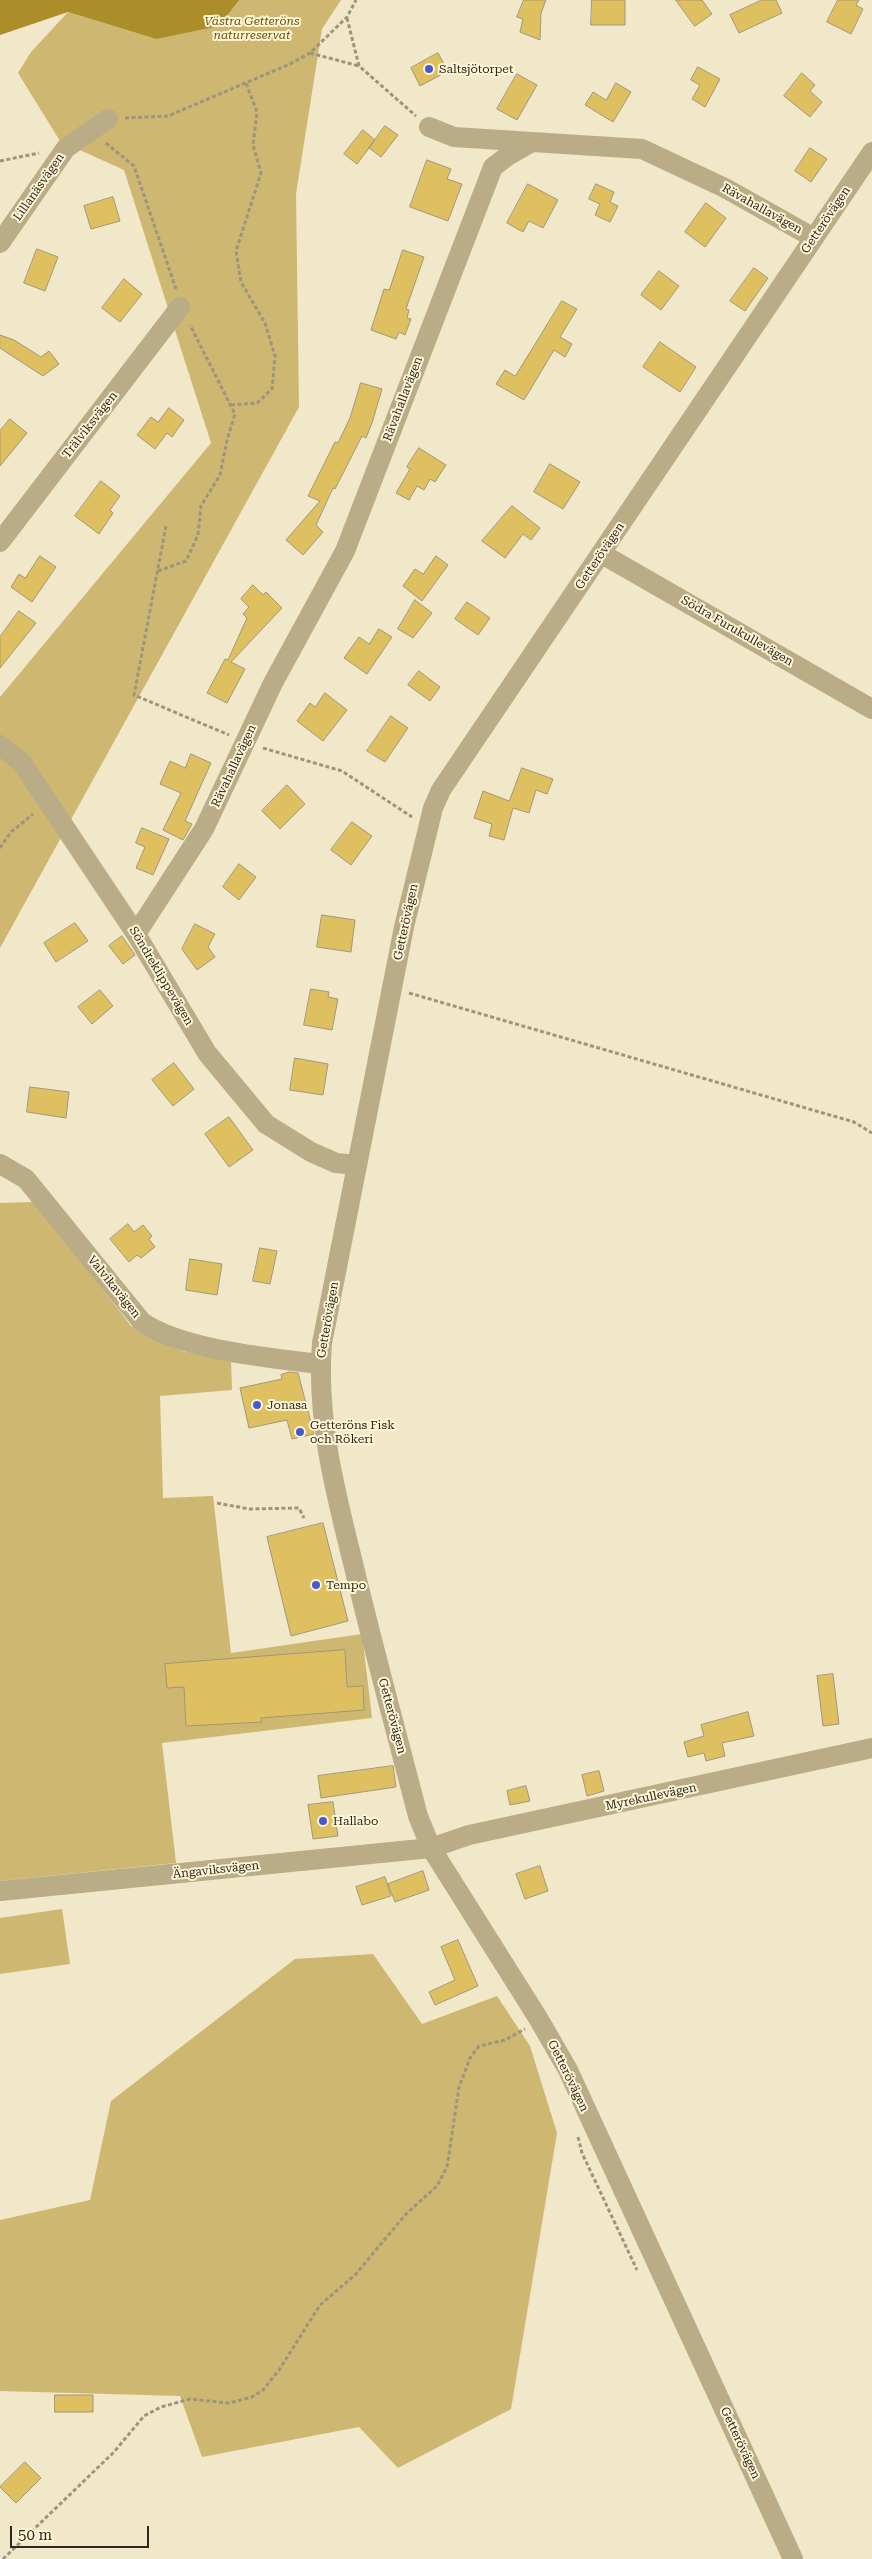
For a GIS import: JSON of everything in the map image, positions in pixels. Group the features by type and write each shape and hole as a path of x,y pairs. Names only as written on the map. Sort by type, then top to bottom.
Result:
{"street":[{"name":"Lillanäsvägen","path":"0,243 66,148 101,123"},
{"path":"429,127 454,137 532,142"},
{"name":"Rävahallavägen","path":"136,934 204,829 273,683 345,551 493,167 508,155 532,142 642,149 725,188 814,238"},
{"name":"Getterövägen","path":"793,2559 658,2270 568,2070 538,2018 431,1848 418,1816 340,1510 324,1419 320,1364 322,1343 392,988 427,827 441,790 872,152"},
{"name":"Trälviksvägen","path":"0,542 180,307"},
{"name":"Södra Furukullevägen","path":"602,554 872,709"},
{"name":"Söndreklippevägen","path":"0,745 22,763 136,934 207,1053 266,1124 311,1152 336,1163 357,1165"},
{"name":"Valvikavägen","path":"0,1164 26,1179 142,1322 154,1330 197,1344 320,1364"},
{"name":"Myrekullevägen","path":"431,1848 469,1835 872,1748"},
{"name":"Ängaviksvägen","path":"0,1891 431,1848"}],"path":[{"path":"158,571 186,561 198,535 201,506 220,476 227,440 235,414 180,307 174,280 134,166 110,149 101,123 168,116 246,83 310,52 346,17 356,0"},
{"path":"346,17 358,66"},
{"path":"310,52 358,66 429,127"},
{"path":"231,404 257,403 272,389 275,356 264,323 241,282 236,251 261,173 253,145 256,112 246,83"},
{"path":"0,161 66,148"},
{"path":"166,526 134,695 245,742 342,771 427,827"},
{"path":"0,848 10,832 48,802"},
{"path":"392,988 854,1122 872,1133"},
{"path":"217,1504 249,1509 299,1508 304,1518"},
{"path":"3,2559 114,2452 144,2416 161,2407 190,2399 229,2403 252,2397 263,2390 279,2370 320,2305 355,2275 406,2214 437,2186 447,2167 459,2087 470,2058 479,2046 505,2040 538,2018"}],"green space":[{"name":"Västra Getteröns naturreservat","path":"179,0 341,0 322,29 296,194 299,407 0,948 0,697 211,443 124,170 60,141 18,73 31,52 68,12 156,39"},
{"path":"36,1202 131,1326 182,1351 231,1361 232,1390 160,1396 163,1498 213,1496 231,1653 362,1634 372,1718 162,1743 176,1863 0,1881 0,1203"},
{"path":"62,1909 70,1964 0,1974 0,1918"},
{"path":"373,1954 422,2024 497,1996 530,2046 557,2133 511,2409 398,2468 359,2427 202,2457 180,2396 0,2391 0,2220 90,2200 111,2101 295,1959"}],"shaded area":[{"path":"0,0 239,0 219,26 156,39 68,12 0,35"}],"building":[{"path":"524,0 546,0 541,13 540,40 520,32 523,19 517,17"},
{"path":"592,0 625,0 625,25 591,25"},
{"path":"676,0 702,0 712,14 695,26"},
{"path":"762,0 776,0 782,13 739,33 730,15"},
{"path":"838,0 859,0 856,5 863,9 851,34 827,22"},
{"name":"Saltsjötorpet","path":"438,53 448,71 420,86 411,68"},
{"path":"698,67 720,79 705,107 692,99 700,85 691,80"},
{"path":"802,73 815,85 810,91 822,102 810,117 784,96"},
{"path":"517,74 537,85 517,120 497,109"},
{"path":"616,83 631,92 613,122 585,105 593,92 606,100"},
{"path":"385,126 398,135 381,157 369,148"},
{"path":"363,130 375,140 357,164 344,154"},
{"path":"810,148 827,159 811,182 795,171"},
{"path":"427,160 451,169 447,179 462,184 448,221 410,207"},
{"path":"528,184 558,200 543,228 529,221 523,232 507,223"},
{"path":"596,184 614,192 610,202 618,206 610,222 595,215 600,204 589,199"},
{"path":"113,197 120,221 91,229 84,206"},
{"path":"706,203 726,218 705,247 685,232"},
{"path":"37,249 58,257 45,291 24,283"},
{"path":"403,250 424,257 406,309 409,310 407,318 411,319 405,335 399,332 396,339 371,330 384,289 389,290"},
{"path":"754,268 768,278 745,311 730,301"},
{"path":"659,271 679,286 661,310 641,295"},
{"path":"124,279 142,294 120,322 102,308"},
{"path":"562,301 577,309 560,337 572,344 565,357 554,350 524,400 496,384 505,370 515,376"},
{"path":"0,335 14,340 41,357 49,351 59,364 43,376 0,348"},
{"path":"660,342 696,367 680,392 643,367"},
{"path":"361,383 382,389 372,423 366,438 362,436 335,489 333,488 316,525 323,532 303,555 286,540 320,501 308,496 335,442 338,443 350,418"},
{"path":"169,408 184,420 172,437 167,433 155,449 137,435 151,417 158,422"},
{"path":"10,419 27,433 0,466 0,431"},
{"path":"419,448 446,465 435,482 430,479 424,490 417,486 409,500 396,493 410,469 407,467"},
{"path":"550,464 580,482 563,509 534,492"},
{"path":"101,481 120,496 110,510 113,513 99,534 75,516"},
{"path":"512,506 540,528 531,540 523,534 505,558 482,541"},
{"path":"40,556 56,567 32,602 11,587 19,574 25,578"},
{"path":"436,556 448,565 422,601 403,586 415,569 423,574"},
{"path":"253,585 263,595 266,592 282,608 231,662 245,669 227,703 207,693 225,659 228,660 247,618 243,614 249,607 241,599"},
{"path":"415,600 432,613 413,638 398,629"},
{"path":"467,602 490,618 478,635 455,619"},
{"path":"19,611 36,623 0,668 0,637"},
{"path":"379,629 392,637 367,674 344,658 359,637 369,644"},
{"path":"419,671 440,687 430,701 408,685"},
{"path":"325,693 347,710 323,741 297,721 310,703 315,707"},
{"path":"391,716 408,728 385,762 367,751"},
{"path":"191,754 211,763 185,821 192,824 183,840 163,830 181,793 160,784 170,761 185,768"},
{"path":"522,768 553,779 547,794 536,790 529,813 513,808 504,840 489,836 492,824 474,818 483,791 509,801"},
{"path":"287,785 305,804 280,829 262,811"},
{"path":"352,822 372,836 351,865 331,850"},
{"path":"142,828 169,839 153,875 136,868 145,847 136,843"},
{"path":"239,864 256,877 239,900 223,887"},
{"path":"322,915 355,920 351,952 317,947"},
{"path":"75,923 88,941 56,962 44,943"},
{"path":"195,924 215,934 208,947 215,957 197,970 182,949"},
{"path":"122,936 135,955 123,964 109,946"},
{"path":"311,989 329,992 328,997 338,999 332,1030 304,1025"},
{"path":"100,990 113,1006 92,1024 78,1007"},
{"path":"295,1058 328,1064 323,1095 290,1090"},
{"path":"174,1063 194,1089 173,1106 152,1080"},
{"path":"30,1087 69,1092 66,1118 27,1112"},
{"path":"229,1117 253,1150 229,1167 205,1134"},
{"path":"128,1224 134,1232 143,1225 152,1236 149,1239 155,1247 141,1258 137,1255 129,1262 110,1239"},
{"path":"260,1248 277,1251 270,1284 253,1281"},
{"path":"190,1259 222,1264 217,1295 186,1290"},
{"path":"290,1372 298,1373 314,1434 292,1439 287,1420 249,1428 240,1388 282,1379 281,1375"},
{"name":"Tempo","path":"323,1523 348,1621 291,1636 267,1537"},
{"path":"345,1650 347,1687 363,1686 364,1710 261,1718 262,1722 186,1726 184,1687 167,1688 165,1664"},
{"path":"833,1674 839,1724 823,1726 817,1676"},
{"path":"748,1712 754,1736 722,1743 725,1756 706,1761 704,1753 688,1757 684,1742 704,1736 701,1725"},
{"path":"393,1766 396,1787 321,1798 318,1776"},
{"path":"599,1771 604,1791 587,1796 582,1775"},
{"path":"526,1786 530,1801 510,1805 507,1791"},
{"name":"Hallabo","path":"333,1802 338,1836 313,1839 308,1805"},
{"path":"540,1866 548,1891 525,1899 516,1874"},
{"path":"423,1871 429,1890 395,1902 388,1884"},
{"path":"385,1877 391,1896 362,1905 356,1887"},
{"path":"458,1940 478,1986 435,2005 429,1992 455,1980 441,1947"},
{"path":"55,2395 93,2395 93,2412 55,2412"},
{"path":"25,2462 41,2478 16,2503 0,2487"}],"place":[{"name":"Saltsjötorpet","path":"429,69"},
{"name":"Jonasa","path":"257,1405"},
{"name":"Getteröns Fisk och Rökeri","path":"300,1432"},
{"name":"Tempo","path":"316,1585"},
{"name":"Hallabo","path":"323,1821"}]}
